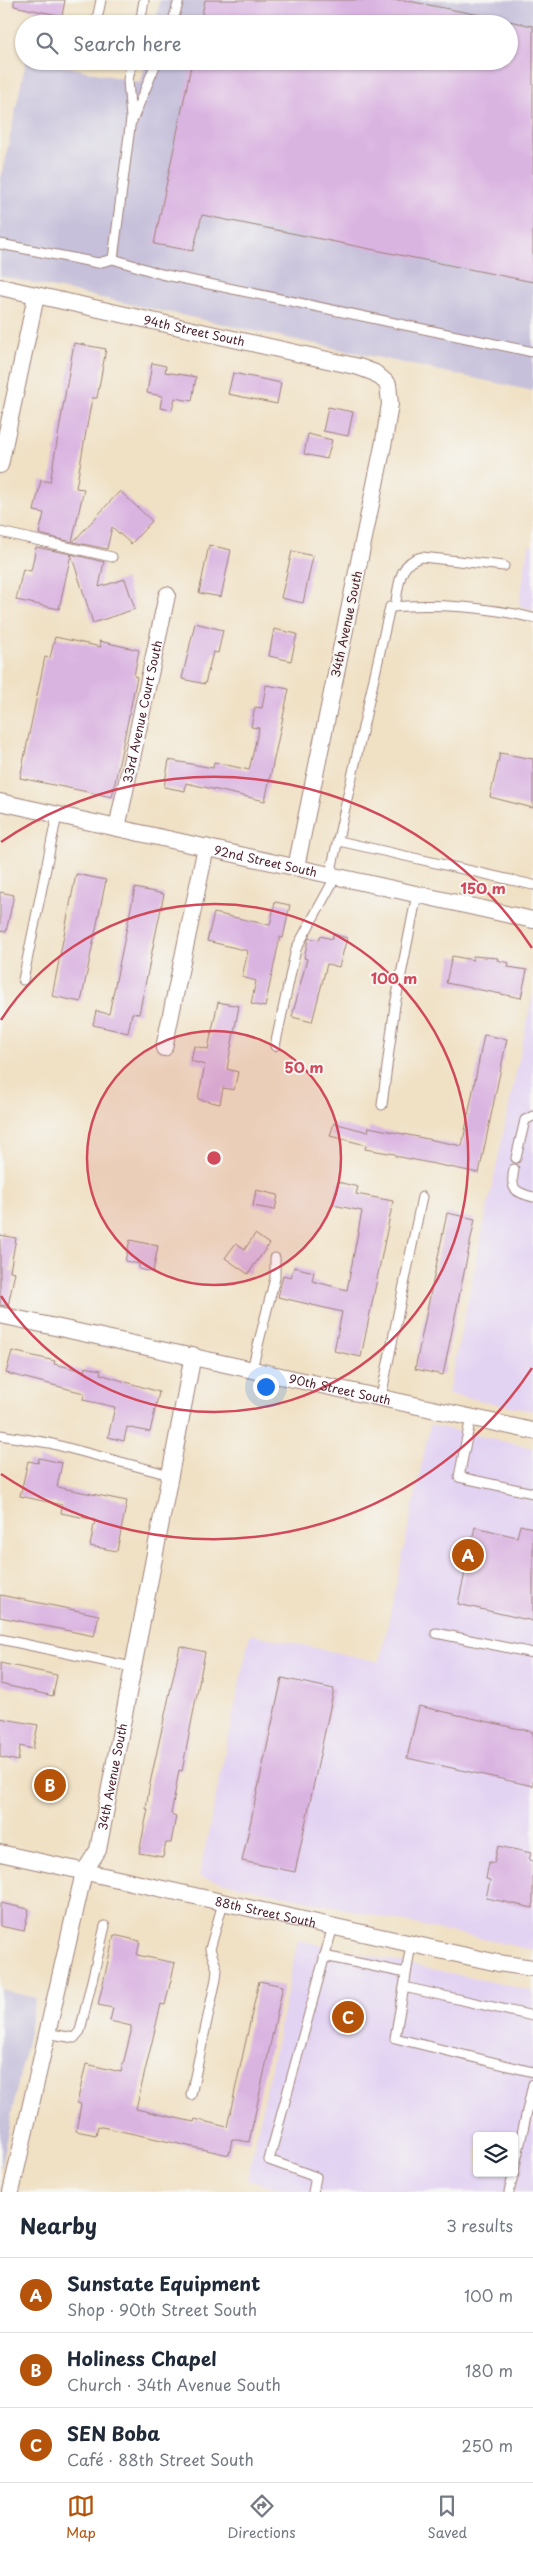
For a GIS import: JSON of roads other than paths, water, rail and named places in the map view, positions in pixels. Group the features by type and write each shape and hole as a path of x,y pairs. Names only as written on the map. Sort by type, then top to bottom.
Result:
{"street":[{"name":"94th Street South","path":"0,287 342,363 368,370 385,381"},
{"path":"0,465 36,296"},
{"name":"34th Avenue South","path":"296,867 389,412 390,389 385,381"},
{"name":"33rd Avenue Court South","path":"117,828 166,595"},
{"name":"92nd Street South","path":"0,802 533,920"},
{"path":"164,1048 206,847"},
{"name":"90th Street South","path":"0,1315 193,1355 533,1431"},
{"name":"34th Avenue South","path":"11,2192 45,2033 84,1872 98,1850 193,1355"},
{"name":"88th Street South","path":"0,1853 410,1944 533,1968"}],"lane":[{"path":"98,15 101,0"},
{"path":"142,15 144,0"},
{"path":"175,15 179,0"},
{"path":"113,259 130,128 128,80 130,70"},
{"path":"130,128 153,70"},
{"path":"0,244 98,263 113,259 161,274 533,352"},
{"path":"0,532 112,557"},
{"path":"395,607 402,573 406,564 412,559 422,557 504,566"},
{"path":"275,1046 296,949 333,876 390,607 412,605 468,608 533,618"},
{"path":"23,980 57,815"},
{"path":"339,841 533,885"},
{"path":"382,1105 395,1005 417,894"},
{"path":"516,1158 522,1127 525,1120 533,1116"},
{"path":"514,1169 513,1188 521,1194 533,1197"},
{"path":"381,1397 422,1197"},
{"path":"252,1368 275,1278 275,1258"},
{"path":"471,1418 459,1477 533,1493"},
{"path":"0,1435 49,1443 170,1475"},
{"path":"436,1633 533,1653"},
{"path":"0,1639 132,1667"},
{"path":"191,2096 216,1979 217,1969 210,1949 223,1903"},
{"path":"45,2033 74,2038 80,2031 105,1926"},
{"path":"313,2192 316,2177 269,2160 333,1926"},
{"path":"410,1944 395,2038 533,2072"},
{"path":"324,1956 406,1973"},
{"path":"404,1987 533,2016"},
{"path":"518,2153 533,2084"},
{"path":"509,2192 513,2177"}],"place":[{"name":"Sunstate Equipment","path":"468,1555"},
{"name":"Holiness Chapel","path":"50,1785"},
{"name":"SEN Boba","path":"348,2017"}]}
